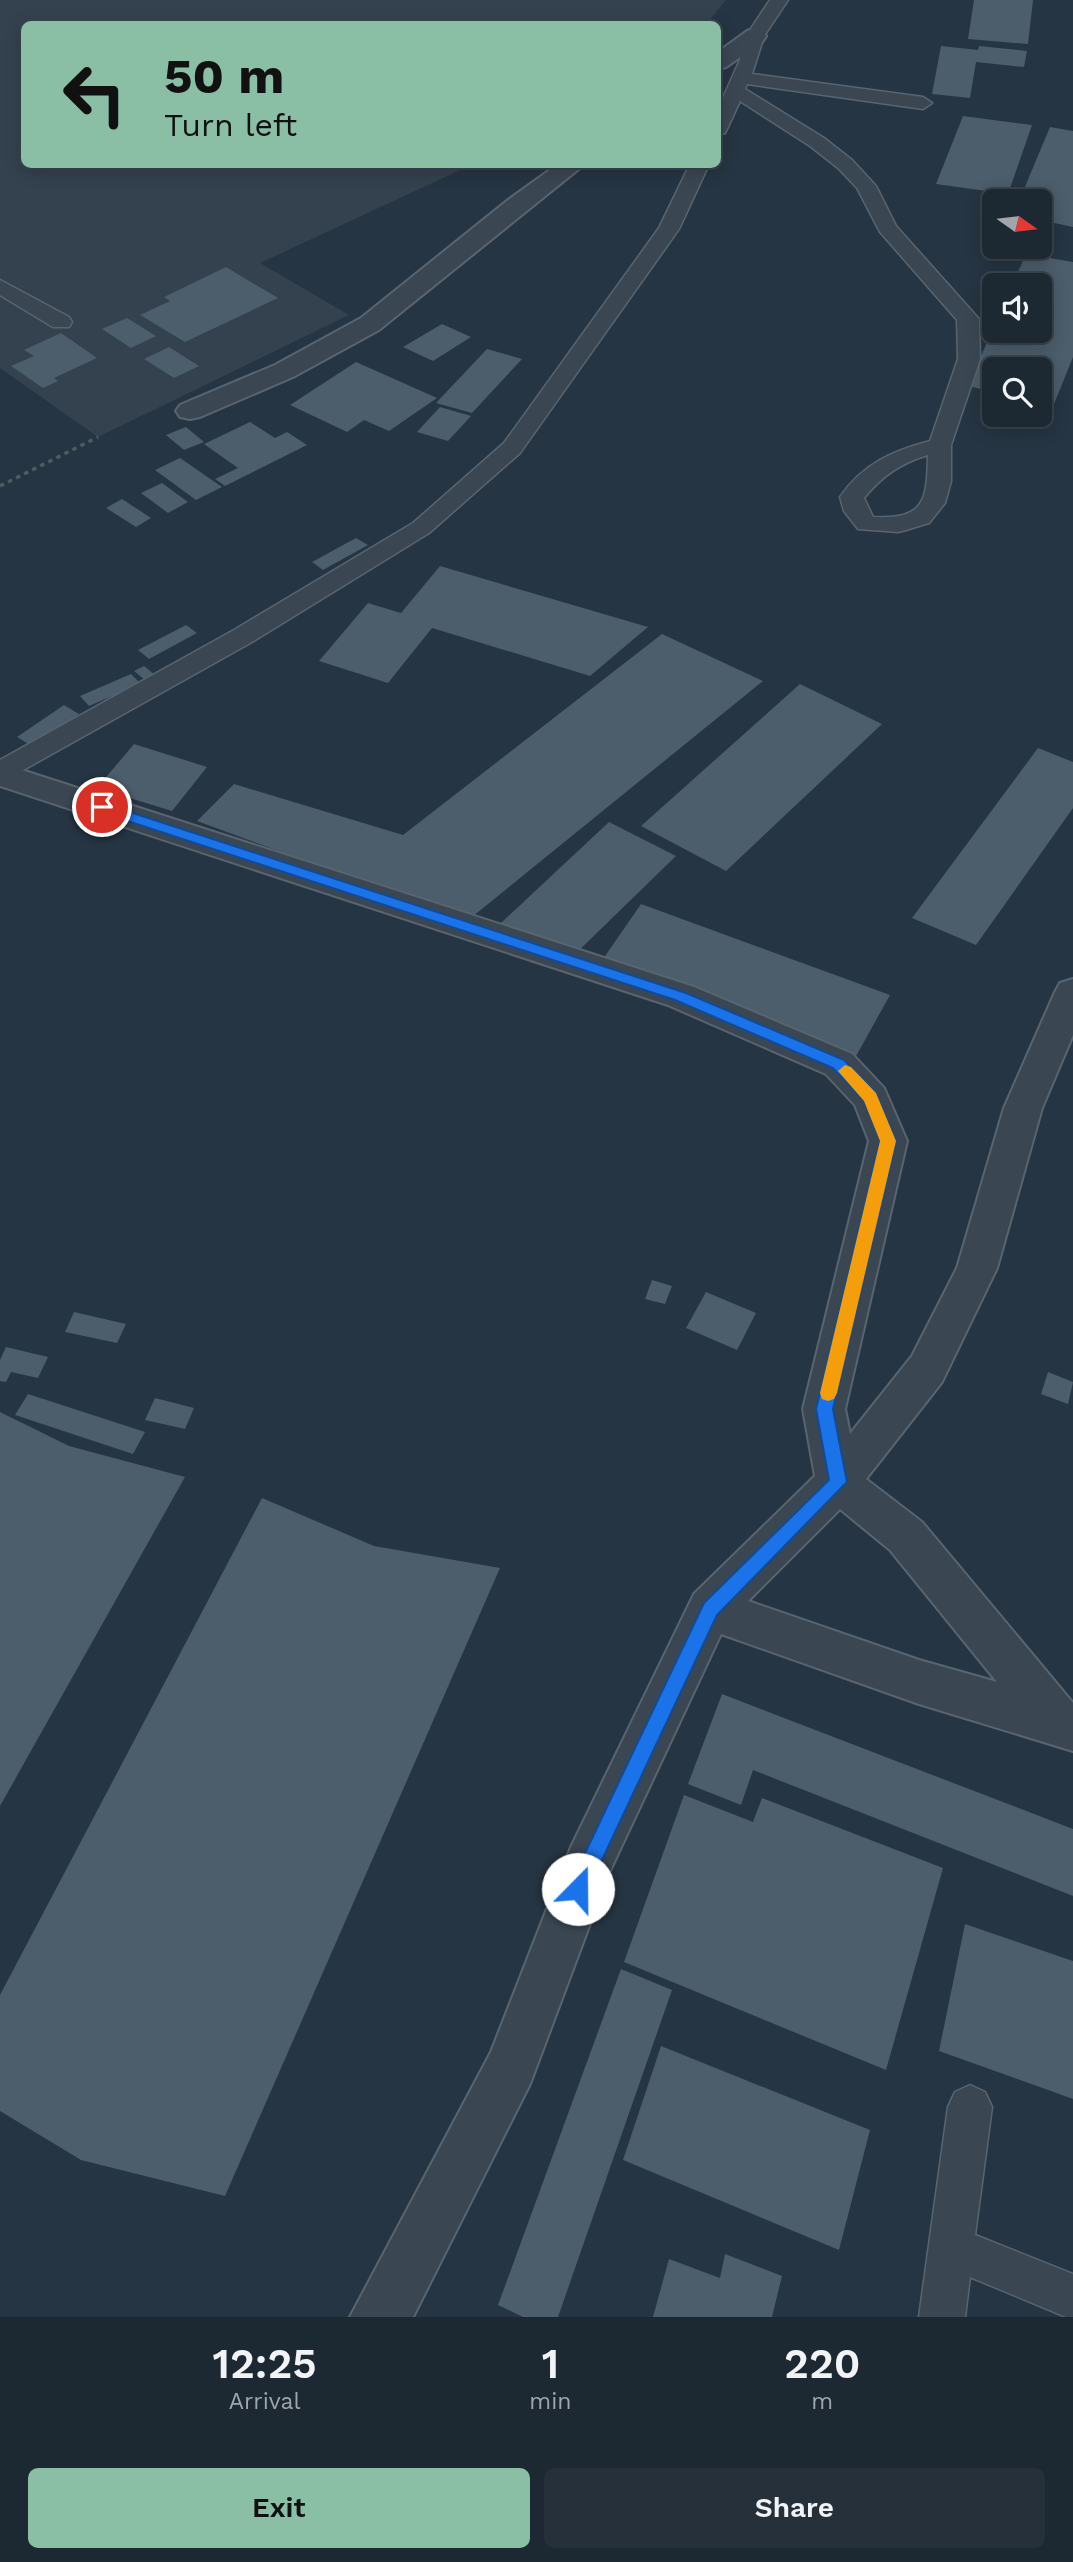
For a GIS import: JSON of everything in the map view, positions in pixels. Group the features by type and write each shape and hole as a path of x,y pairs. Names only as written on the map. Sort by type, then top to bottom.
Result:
{"street":[{"path":"721,60 755,36"},
{"path":"190,411 284,371 370,324 517,205 568,168"},
{"path":"0,773 681,996 839,1064 871,1098 888,1141 824,1409 838,1482 906,1536 1066,1725"},
{"path":"378,2317 389,2305 512,2066 588,1864 710,1609 838,1482 927,1369 977,1268 1023,1108 1073,992"},
{"path":"710,1609 919,1682 1066,1725"}],"lane":[{"path":"721,122 748,62 755,36 779,0"},
{"path":"738,85 923,103"},
{"path":"738,85 845,164 866,186 887,228 968,319 969,359 940,444 939,481 933,503 921,518 898,525 866,524 856,511 852,497 870,473 900,457 940,444"},
{"path":"0,773 243,636 421,528 512,448 668,229 698,168"},
{"path":"0,286 61,322"},
{"path":"942,2317 970,2107"},
{"path":"953,2248 1073,2297"}],"path":[{"path":"0,486 98,437"}],"shaded area":[{"path":"0,0 726,0 708,21 21,21 21,168 465,168 260,263 349,315 98,437 0,368"}],"building":[{"path":"974,0 1033,0 1028,44 968,39"},
{"path":"941,46 978,50 979,46 1027,51 1024,67 976,62 970,98 932,94"},
{"path":"963,116 1032,125 1010,189 982,190 936,184"},
{"path":"1050,127 1073,131 1073,227 1052,223 1052,189 1024,189"},
{"path":"1052,258 1073,262 1073,357 1054,404 1052,357 982,357 982,389 968,386 987,343 1052,343 1052,273 1017,273 1024,259"},
{"path":"226,267 278,298 185,342 140,315 170,301 164,297"},
{"path":"127,318 156,336 131,348 102,329"},
{"path":"442,324 471,337 433,361 403,347"},
{"path":"61,333 97,358 54,378 58,381 43,388 11,366 34,356 24,350"},
{"path":"169,347 199,366 174,378 144,359"},
{"path":"487,349 522,359 472,413 436,403"},
{"path":"356,362 437,398 389,431 364,420 347,432 290,405"},
{"path":"440,407 471,416 448,441 417,432"},
{"path":"250,422 275,438 287,432 307,445 225,486 215,479 238,468 204,444"},
{"path":"186,427 204,442 184,450 166,435"},
{"path":"180,458 222,487 196,500 155,470"},
{"path":"162,483 188,502 168,513 141,493"},
{"path":"122,499 151,518 136,527 106,508"},
{"path":"356,538 368,545 323,570 312,562"},
{"path":"440,566 648,627 590,676 432,628 388,683 319,661 368,603 401,613"},
{"path":"186,625 197,633 149,659 138,650"},
{"path":"662,634 763,681 467,921 197,821 234,784 403,835"},
{"path":"144,666 155,675 145,680 134,671"},
{"path":"131,674 141,684 89,706 80,696"},
{"path":"800,684 882,724 726,871 641,826"},
{"path":"64,705 79,714 32,746 17,737"},
{"path":"134,744 207,767 172,811 97,788"},
{"path":"1038,748 1073,762 1073,808 976,945 912,918"},
{"path":"609,822 676,856 569,960 501,923"},
{"path":"641,904 890,995 855,1058 601,962"},
{"path":"652,1280 672,1286 665,1304 645,1299"},
{"path":"706,1292 756,1313 737,1350 686,1328"},
{"path":"74,1312 126,1324 117,1343 65,1332"},
{"path":"6,1347 48,1357 38,1378 11,1372 6,1382 0,1381 0,1360"},
{"path":"1048,1372 1073,1382 1068,1404 1041,1394"},
{"path":"28,1394 145,1432 133,1454 15,1415"},
{"path":"155,1398 194,1408 185,1429 145,1420"},
{"path":"0,1412 69,1446 185,1477 0,1806"},
{"path":"262,1498 374,1546 500,1568 225,2196 81,2160 0,2111 0,1995"},
{"path":"722,1694 1073,1829 1073,1896 753,1770 741,1805 688,1784"},
{"path":"684,1795 753,1822 762,1798 943,1868 886,2070 624,1962"},
{"path":"965,1924 1073,1961 1073,2099 939,2051"},
{"path":"621,1969 672,1990 558,2317 523,2317 498,2305"},
{"path":"661,2046 870,2130 839,2250 623,2160"},
{"path":"725,2254 782,2276 772,2317 653,2317 669,2259 720,2278"}],"slow traffic":[{"path":"828,1393 851,1306 888,1141 871,1098 845,1071"}],"route":[{"path":"102,807 681,996 839,1064 871,1098 888,1141 851,1306 824,1409 838,1482 710,1609 578,1889"}]}
